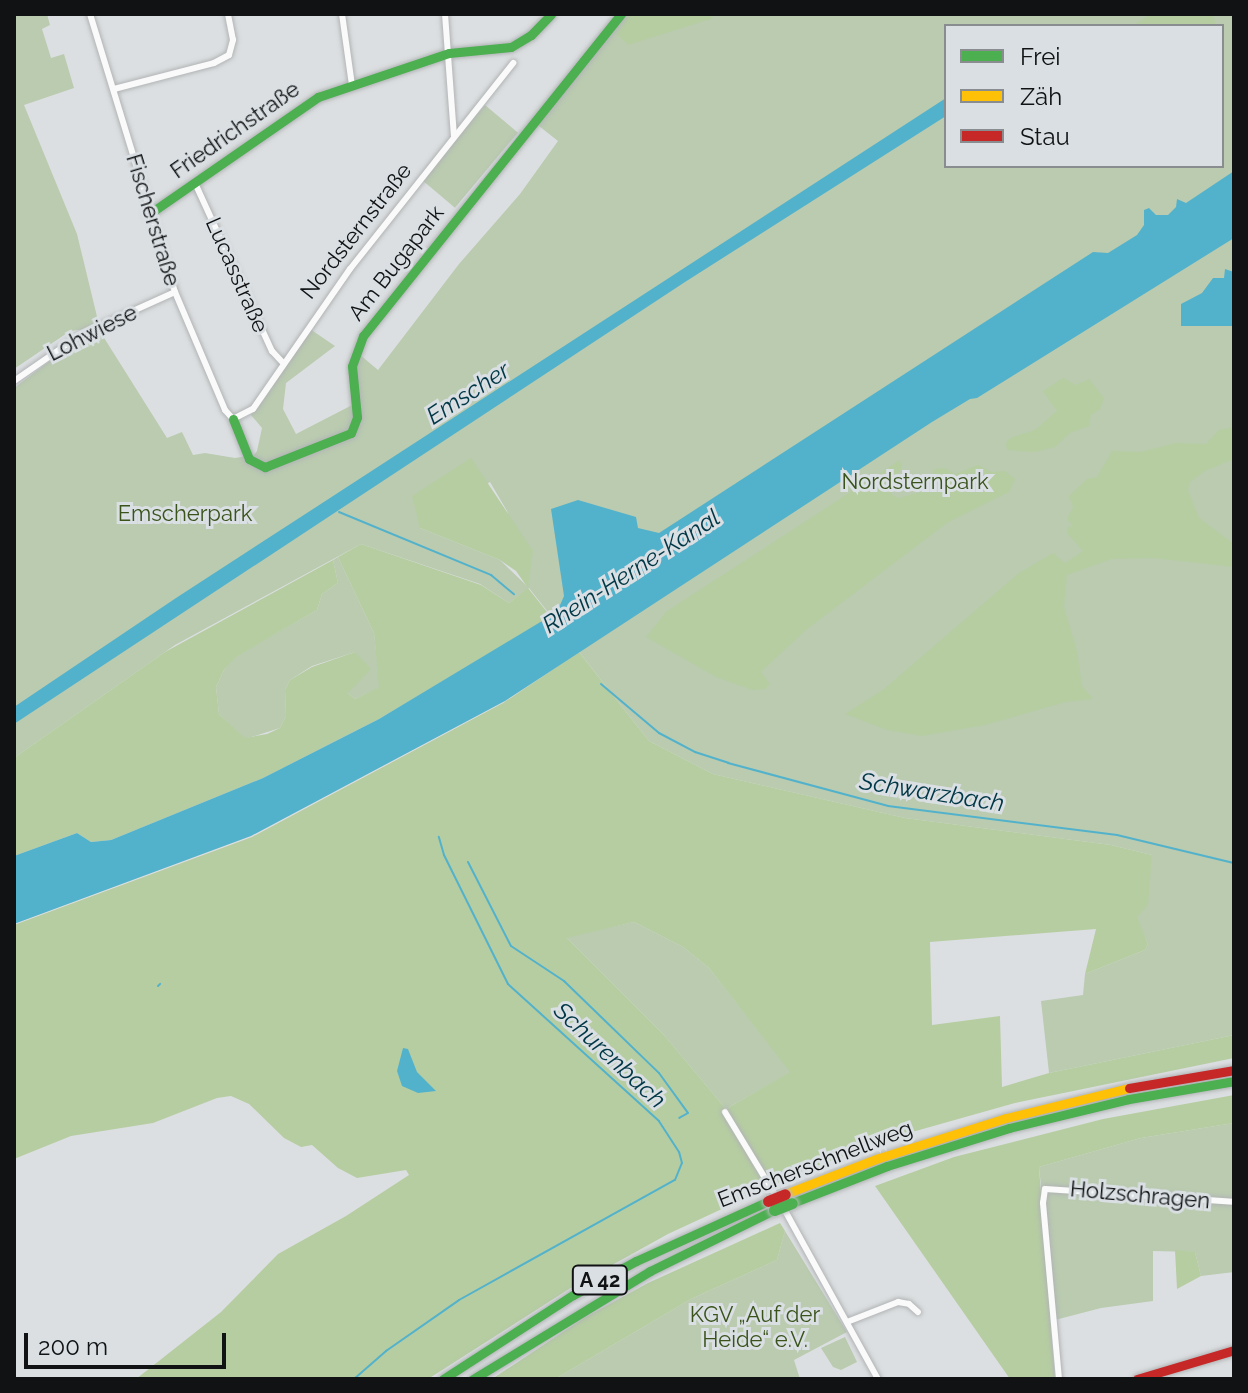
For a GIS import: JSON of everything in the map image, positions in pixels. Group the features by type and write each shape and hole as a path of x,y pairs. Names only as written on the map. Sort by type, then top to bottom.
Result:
{"main road":[{"name":"Friedrichstraße","path":"149,214 318,97 449,53 502,49 531,35 551,14"},
{"name":"Am Bugapark","path":"233,419 238,439 249,459 265,467 333,443 351,433 357,417 352,366 363,336 621,14"},
{"name":"Emscherschnellweg","path":"443,1379 561,1303 636,1261 788,1198 860,1170 1066,1101 1234,1070"},
{"name":"Emscherschnellweg","path":"883,1162 1070,1112 1234,1081"},
{"name":"Emscherschnellweg","path":"473,1379 650,1271 771,1206"},
{"path":"1137,1379 1234,1350"}],"street":[{"name":"Fischerstraße","path":"90,14 175,292 225,410 233,419"},
{"path":"114,89 214,63 229,55 233,40 228,14"},
{"path":"342,14 352,85"},
{"path":"445,14 454,136"},
{"name":"Nordsternstraße","path":"233,419 253,409 350,269 513,63"},
{"name":"Lucasstraße","path":"195,183 272,351 283,363"},
{"name":"Lohwiese","path":"14,381 82,334 175,292"},
{"path":"725,1112 878,1379"},
{"name":"Holzschragen","path":"1059,1379 1045,1189 1234,1202"},
{"path":"847,1322 898,1302 909,1304 918,1312"}],"green space":[{"path":"14,14 47,14 50,25 42,29 51,58 64,54 74,88 24,105 77,234 101,333 95,328 70,331 14,369"},
{"name":"Nordsternpark","path":"621,14 1234,14 1234,1035 1049,1073 1041,1001 1083,995 1085,974 1145,950 1148,944 1136,917 1152,855 1111,845 905,818 713,774 649,741 529,588 509,603 480,584 361,544 175,645 14,758 14,388 59,354 101,333 167,438 182,432 193,455 205,453 235,458 254,455 262,428 251,415 310,329 335,346 286,383 283,409 296,434 358,402 355,370 359,354 378,370 459,264 520,194 558,141 539,126 530,124","holes":["490,482 507,511 528,587 500,560 420,528"]},
{"path":"630,14 712,14 711,19 628,45 617,34"},
{"path":"1151,14 1213,14 1216,24 1135,24"},
{"path":"485,105 518,133 455,208 422,180"},
{"path":"1063,378 1076,385 1089,379 1104,398 1100,409 1091,415 1089,426 1070,433 1055,447 1035,452 1007,450 1006,444 1010,438 1035,430 1057,411 1043,391"},
{"path":"1234,427 1234,459 1205,471 1190,482 1188,490 1199,518 1234,544 1234,567 1153,558 1112,559 1067,575 1064,607 1077,651 1082,686 1093,699 1066,702 985,725 922,736 887,730 845,714 884,689 1019,573 1053,553 1065,563 1083,551 1067,533 1068,527 1073,526 1067,519 1073,507 1069,496 1087,479 1097,477 1112,451 1140,452 1176,443 1206,444 1219,430"},
{"path":"471,458 533,551 528,588 516,571 500,560 420,528 412,496"},
{"path":"900,460 902,467 891,485 892,495 899,498 928,490 934,469 945,468 955,474 978,465 992,472 1005,471 1015,479 1009,492 947,523 806,630 761,672 770,684 765,689 752,690 716,677 646,637 667,611"},
{"path":"361,544 481,585 509,603 528,588 551,617 379,719 263,778 111,840 91,842 77,833 14,856 14,758 165,652 333,560 338,583 322,594 317,610 236,657 224,670 216,687 219,714 245,738 267,734 280,728 286,716 285,690 290,680 312,667 355,652 371,669 348,693 355,699 379,687 374,633 338,557"},
{"path":"338,557 374,633 380,687 355,699 348,693 355,652 312,666 290,680 285,690 286,716 280,728 245,739 219,714 216,687 224,670 235,657 317,610 322,594 338,583 333,560"},
{"path":"579,652 649,741 713,774 905,818 1111,845 1152,855 1148,905 1137,917 1148,944 1145,950 1085,974 1096,929 930,942 932,1025 1000,1016 1002,1087 1049,1073 1234,1035 1234,1058 1015,1103 898,1136 806,1170 668,1234 569,1289 428,1379 136,1379 221,1312 278,1254 346,1216 409,1175 406,1170 357,1178 338,1168 312,1145 301,1147 284,1138 249,1104 231,1096 217,1098 153,1123 71,1136 14,1159 14,925 252,837 503,703","holes":["634,922 683,947 709,968 790,1072 726,1109 664,1035 567,938"]},
{"path":"634,922 683,947 709,968 791,1072 726,1109 664,1035 566,937"},
{"path":"1234,1095 1234,1123 1141,1138 1039,1167 1055,1379 1010,1379 875,1186 954,1157 1103,1119"},
{"path":"1234,1123 1234,1272 1201,1276 1195,1252 1153,1251 1153,1301 1101,1308 1055,1320 1039,1167 1141,1138"},
{"path":"780,1223 785,1231 777,1260 691,1299 555,1379 492,1379 584,1318 648,1283"},
{"name":"KGV „Auf der Heide“ e.V.","path":"785,1231 847,1332 794,1360 800,1379 555,1379 691,1299 777,1260"},
{"path":"1175,1250 1195,1252 1201,1276 1177,1289"},
{"path":"845,1337 857,1362 841,1370 833,1367 821,1348"}],"water":[{"path":"944,99 944,117 685,282 14,724 14,707 176,598"},
{"name":"Rhein-Herne-Kanal","path":"1234,171 1234,238 977,398 970,399 932,422 505,701 251,836 14,924 14,856 77,833 91,842 111,840 263,778 379,719 557,612 564,596 551,509 578,500 636,517 638,528 659,533 1093,252 1108,253 1137,235 1144,225 1144,210 1149,208 1156,215 1168,215 1176,207 1177,199 1186,203"},
{"path":"1225,269 1234,272 1234,326 1181,326 1181,304 1202,293 1213,278 1224,278"},
{"path":"403,1048 408,1049 417,1072 436,1091 418,1093 402,1086 397,1071"}],"waterway":[{"name":"Schwarzbach","path":"339,512 491,575 514,594"},
{"name":"Schwarzbach","path":"601,684 659,733 695,752 728,763 888,806 1117,835 1234,863"},
{"name":"Schurenbach","path":"354,1379 386,1351 459,1300 675,1180 682,1163 679,1152 659,1121 508,984 444,855 439,837"},
{"path":"468,862 511,946 564,981 659,1073 688,1113 679,1118"}],"traffic: fast":[{"path":"149,214 318,97 449,53 511,47 531,35 551,14"},
{"path":"233,419 249,459 265,467 351,433 357,417 352,366 363,336 621,14"},
{"path":"792,1203 887,1166 1009,1128 1129,1099 1234,1081"},
{"path":"443,1379 573,1295 636,1261 768,1201"},
{"path":"774,1210 792,1203"},
{"path":"473,1379 650,1271 774,1210"}],"traffic: slow":[{"path":"785,1194 879,1158 1006,1118 1129,1088"}],"traffic: jam":[{"path":"1129,1088 1234,1070"},
{"path":"768,1201 785,1194"},
{"path":"1137,1379 1234,1350"}],"water label":[{"name":"Emscher","path":"468,393"}],"park label":[{"name":"Emscherpark","path":"185,514"}]}
